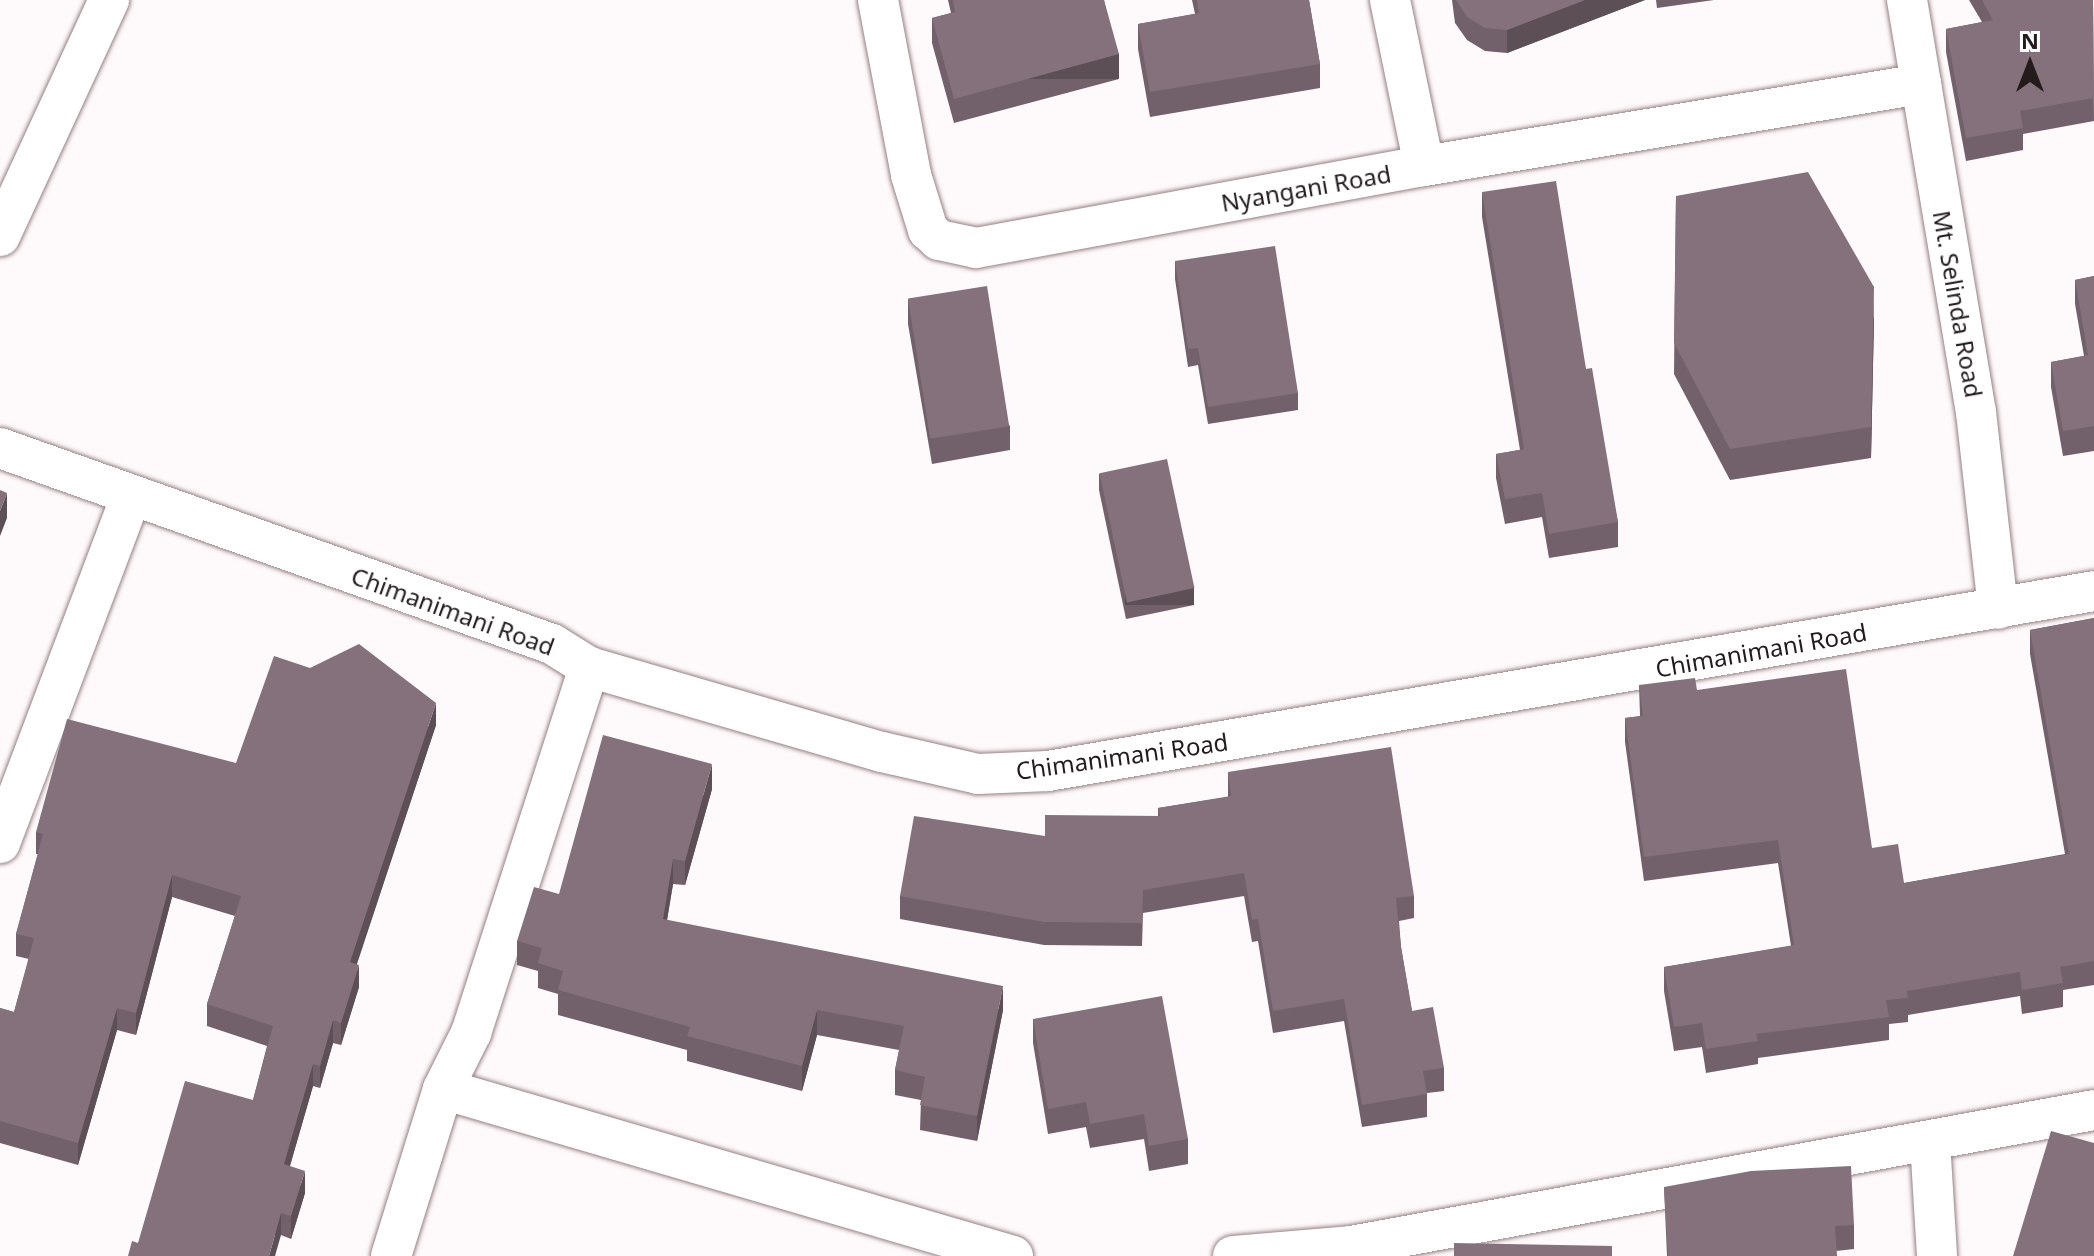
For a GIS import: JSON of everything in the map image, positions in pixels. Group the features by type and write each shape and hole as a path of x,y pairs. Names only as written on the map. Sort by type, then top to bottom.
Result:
{"street":[{"path":"0,236 109,0"},
{"name":"Nyangani Road","path":"878,0 911,175 928,230 955,245 976,248 1424,166 1921,84"},
{"path":"1390,0 1424,166"},
{"name":"Mt. Selinda Road","path":"1907,0 1976,412 1998,609"},
{"name":"Chimanimani Road","path":"0,448 552,644 589,667 882,752 978,774 1034,772 2094,591"},
{"path":"0,843 131,496"},
{"path":"391,1256 443,1089 471,1033 589,667"},
{"path":"443,1089 1013,1256"},
{"path":"1233,1256 1352,1251 2094,1110"},
{"path":"1930,1141 1937,1256"}],"building":[{"path":"953,0 1104,0 1119,54 954,99 932,18 955,12"},
{"path":"1197,0 1309,0 1320,64 1150,92 1138,24 1199,13"},
{"path":"1456,0 1585,0 1507,30 1485,28 1467,17"},
{"path":"1982,0 2093,0 2094,98 2020,111 2023,128 1966,138 1946,29 1993,20"},
{"path":"1808,172 1874,287 1871,427 1730,449 1674,343 1676,196"},
{"path":"1556,181 1586,369 1592,368 1618,522 1549,534 1542,493 1505,499 1496,454 1524,449 1482,192"},
{"path":"1275,246 1298,393 1208,407 1198,348 1188,349 1175,261"},
{"path":"2094,276 2094,426 2063,431 2051,362 2088,355 2075,280"},
{"path":"987,286 1009,426 930,439 908,299"},
{"path":"1167,459 1194,588 1127,602 1100,473"},
{"path":"0,490 7,493 0,511"},
{"path":"2094,618 2094,961 2060,967 2063,983 2022,990 2020,972 1907,991 1908,998 1886,1000 1889,1017 1756,1034 1758,1041 1706,1049 1702,1023 1674,1027 1664,967 1794,945 1778,840 1644,857 1625,718 1643,716 1639,685 1695,678 1697,690 1846,669 1872,848 1898,844 1904,883 2069,854 2030,630"},
{"path":"359,644 436,703 350,962 359,965 341,1023 333,1020 320,1066 313,1064 284,1164 305,1171 291,1216 281,1213 269,1256 128,1256 132,1241 138,1243 185,1081 253,1100 273,1026 207,1004 241,896 172,875 136,1013 117,1008 78,1143 0,1121 0,1008 14,1012 34,938 16,934 43,834 36,832 67,719 236,763 274,656 310,668"},
{"path":"603,735 712,764 685,861 673,859 663,919 1003,986 977,1116 920,1105 925,1077 895,1070 904,1026 817,1010 802,1066 687,1036 690,1027 558,990 563,971 538,963 542,948 517,941 534,887 559,894"},
{"path":"1391,747 1414,896 1396,898 1401,947 1412,1011 1433,1007 1444,1068 1423,1071 1427,1094 1362,1105 1344,999 1273,1011 1258,919 1252,920 1244,873 1143,890 1142,923 1044,922 900,896 914,816 1045,836 1045,815 1160,816 1158,808 1231,796 1228,772"},
{"path":"1162,996 1188,1139 1149,1146 1144,1114 1090,1124 1086,1102 1048,1109 1033,1019"},
{"path":"2051,1131 2094,1143 2094,1256 2013,1256"},
{"path":"1851,1166 1854,1225 1835,1226 1837,1256 1668,1256 1664,1187 1751,1171"},
{"path":"1454,1243 1612,1246 1612,1256 1454,1256"}]}
